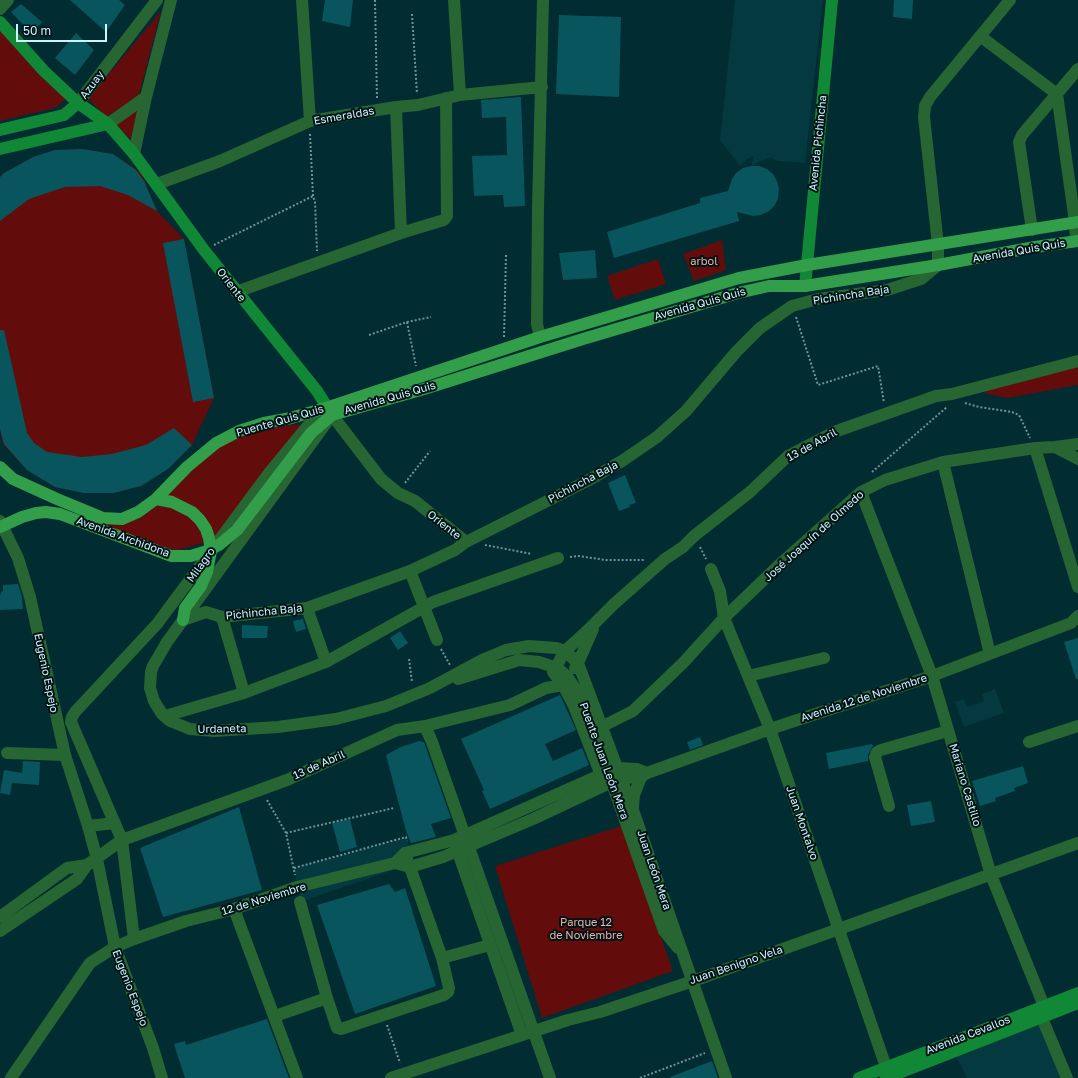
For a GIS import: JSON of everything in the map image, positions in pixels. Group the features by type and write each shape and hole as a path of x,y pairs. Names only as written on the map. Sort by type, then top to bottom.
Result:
{"main road":[{"name":"Avenida Pichincha","path":"805,286 832,0"},
{"name":"Oriente","path":"0,22 44,71 78,104 108,124 134,154 236,292 317,390 332,415"},
{"name":"Azuay","path":"0,130 64,115 78,104"},
{"path":"0,149 108,124"},
{"name":"Avenida Quis Quis","path":"540,337 739,278 807,265 1076,222"},
{"name":"Avenida Quis Quis","path":"332,415 424,389 711,300 769,286 805,286 1077,241"},
{"name":"Puente Quis Quis","path":"0,467 13,479 57,499 103,518 122,519 138,512 156,499 187,468 216,443 239,431 264,423 291,418 540,337"},
{"name":"Avenida Archidona","path":"0,527 22,517 46,512 60,514 171,556 191,556 207,551 219,545 237,530 311,433 332,415"},
{"path":"156,499 172,502 183,507 196,516 206,529 211,552 207,572 201,586 185,608 183,620"},
{"name":"Avenida Cevallos","path":"859,1078 888,1075 1043,1012 1078,993"},
{"name":"Avenida Cevallos","path":"1043,1012 1078,1003"}],"street":[{"path":"0,9 8,0"},
{"name":"Azuay","path":"78,104 157,0"},
{"path":"134,154 146,97 171,0"},
{"path":"302,0 310,121"},
{"path":"454,0 460,95"},
{"path":"540,337 537,324 537,309 543,0"},
{"path":"938,265 938,245 924,117 926,106 930,97 1010,0"},
{"path":"980,36 1056,94 1076,222 1077,241"},
{"path":"1032,230 1019,142 1022,135 1078,69"},
{"name":"Esmeraldas","path":"157,184 220,161 310,121 396,107 418,105 460,95 542,87"},
{"path":"108,124 146,97"},
{"path":"236,292 401,233 444,220 447,216 446,98"},
{"path":"396,107 401,233"},
{"name":"Pichincha Baja","path":"183,620 206,612 222,617 307,608 410,571 455,550 466,542 589,480 622,461 657,437 686,411 736,352 760,328 792,306 818,299 887,290 921,279 938,265"},
{"name":"13 de Abril","path":"546,688 552,669 564,651 653,569 683,547 694,536 750,492 788,456 834,432 936,396 952,394 1078,361"},
{"name":"Milagro","path":"115,823 71,722 72,717 157,624 211,552 235,517 325,404"},
{"name":"Oriente","path":"332,415 381,478 398,493 415,502 466,542"},
{"name":"Urdaneta","path":"332,415 167,642 153,666 150,681 152,694 157,707 165,716 178,725 190,729 214,731 278,727 336,718 386,706 430,688 482,660 506,650 529,646 556,648 564,651 578,663"},
{"name":"José Joaquín de Olmedo","path":"601,727 633,712 683,663 724,618 778,566 861,492 885,480 943,462 1035,448 1078,444"},
{"path":"1055,447 1078,458"},
{"path":"1035,448 1078,587"},
{"path":"943,462 990,654"},
{"name":"Mariano Castillo","path":"861,492 932,676 991,875 1067,1078"},
{"name":"Eugenio Espejo","path":"0,521 18,558 30,597 65,755 88,826 92,862 114,947 153,1048 162,1078"},
{"path":"165,716 244,693 326,662 433,602 558,558"},
{"name":"Juan Montalvo","path":"711,569 720,591 724,618 770,729 888,1075"},
{"path":"410,571 425,607 436,640"},
{"path":"307,608 326,662"},
{"name":"Avenida 12 de Noviembre","path":"644,775 770,729 932,676 1070,622 1078,616"},
{"path":"222,617 244,693"},
{"name":"13 de Abril","path":"92,862 122,840 287,780 397,730 425,726 510,705 546,688 563,685 578,663 596,622"},
{"path":"748,676 824,658"},
{"name":"Puente Juan León Mera","path":"430,688 519,660 539,662 552,669 561,670 567,676 583,701 664,931 682,952"},
{"name":"Juan León Mera","path":"578,663 633,810 726,1078"},
{"path":"552,669 563,685 574,706 601,775"},
{"path":"425,726 432,742 519,992 528,1033"},
{"path":"1029,742 1078,726"},
{"path":"889,806 875,757 877,752 948,730"},
{"path":"7,752 65,755"},
{"path":"619,773 637,769 644,775 634,795 633,810"},
{"name":"12 de Noviembre","path":"395,863 410,867 443,857 455,845 601,775 619,773"},
{"name":"12 de Noviembre","path":"11,1078 90,963 114,947 186,921 234,909 297,887 395,863 408,853 455,845 533,819 606,786 619,773"},
{"path":"88,826 115,823 122,840 134,939"},
{"name":"Juan Benigno Vela","path":"391,1078 405,1076 528,1033 600,1012 693,981 991,875 1078,842"},
{"path":"455,845 490,945 528,1033 550,1078"},
{"path":"300,902 337,1028 341,1029 444,996 448,992 449,988 442,958 410,867 408,853"},
{"path":"0,917 67,868 92,862"},
{"path":"0,931 77,879 92,862"},
{"path":"234,909 297,1078"},
{"path":"442,958 490,945"},
{"path":"275,1016 327,998"}],"path":[{"path":"375,0 378,110"},
{"path":"412,14 418,105"},
{"path":"310,121 313,196 315,202 318,262"},
{"path":"204,250 313,196"},
{"path":"504,349 506,255"},
{"path":"792,306 818,385 878,366 883,394 884,415"},
{"path":"369,335 407,322 431,317"},
{"path":"407,322 419,377"},
{"path":"871,473 944,411 948,406 952,394 965,403 979,407 1012,412 1019,415 1035,448"},
{"path":"398,493 430,451"},
{"path":"694,536 711,569"},
{"path":"436,640 455,675"},
{"path":"409,660 414,694"},
{"path":"261,789 286,833 297,887"},
{"path":"286,833 394,808"},
{"path":"294,868 406,837 408,853"},
{"path":"383,1015 405,1076"},
{"path":"640,1078 716,1048"}],"shaded area":[{"path":"735,0 823,0 805,163 778,161 770,157 751,166 754,156 747,159 740,166 720,140"},
{"path":"995,689 1004,713 964,727 955,702 964,699 967,707 984,701 982,694"},
{"path":"406,837 414,863 300,902 294,868"},
{"path":"1048,1022 1068,1078 967,1078 954,1052"}],"green space":[{"path":"161,11 139,95 107,117 88,99"},
{"path":"0,28 66,99 55,108 0,121"},
{"path":"140,108 132,140 115,124"},
{"path":"82,149 113,154 141,173 157,211 184,239 214,398 192,445 168,469 141,486 113,493 84,493 55,487 27,470 3,444 0,429 0,177 4,173 33,157 55,150"},
{"name":"arbol","path":"722,240 726,270 694,281 683,254"},
{"path":"658,259 666,284 615,300 607,276"},
{"path":"1078,365 1078,385 1007,398 983,393 1012,379"},
{"path":"314,423 217,539 178,550 152,546 83,516 139,519 217,448 239,436 265,428"},
{"name":"Parque 12 de Noviembre","path":"621,826 673,971 542,1018 495,866"}],"building":[{"path":"70,0 119,0 125,5 106,32"},
{"path":"325,0 353,0 350,27 322,21"},
{"path":"894,0 913,0 912,19 893,17"},
{"path":"21,4 42,22 32,34 11,12"},
{"path":"559,15 621,17 619,97 556,94"},
{"path":"76,33 94,50 75,75 55,58"},
{"path":"521,97 525,206 504,207 503,195 474,196 472,156 507,155 506,117 482,118 481,100"},
{"path":"82,149 113,154 136,170 144,181 157,211 128,195 100,186 65,187 29,199 0,221 0,177 4,173 33,157 55,150"},
{"path":"759,166 767,169 773,174 777,181 779,189 778,198 775,205 769,211 761,215 753,216 737,212 739,221 614,258 607,232 700,203 700,198 728,191 732,179 736,173 743,168"},
{"path":"184,239 214,398 193,402 163,243"},
{"path":"595,250 597,278 563,280 559,253"},
{"path":"0,330 4,330 27,433 34,443 47,452 82,457 112,454 146,445 174,428 192,445 168,469 141,486 113,493 84,493 55,487 27,470 4,444 0,429"},
{"path":"625,475 636,503 619,511 608,483"},
{"path":"18,584 22,597 23,609 0,610 0,596 1,592 3,591 3,585"},
{"path":"303,619 306,629 296,632 293,621"},
{"path":"242,625 268,626 267,638 242,638"},
{"path":"400,631 408,643 398,650 390,638"},
{"path":"1078,638 1078,679 1076,679 1064,642"},
{"path":"560,695 576,730 545,744 553,761 582,748 589,765 490,809 482,791 484,790 461,739"},
{"path":"700,737 703,745 690,750 687,742"},
{"path":"419,741 424,742 451,818 431,824 436,837 411,843 406,831 386,755 401,747"},
{"path":"872,744 873,746 868,755 868,761 829,769 826,753"},
{"path":"23,761 40,762 39,785 12,783 10,795 0,793 4,770 22,773"},
{"path":"1023,766 1028,783 1014,788 1015,791 995,798 996,801 980,806 972,781"},
{"path":"931,801 935,822 911,826 907,805"},
{"path":"239,807 262,890 163,917 140,848"},
{"path":"350,819 357,847 340,852 332,823"},
{"path":"389,884 395,892 405,888 436,986 355,1014 317,905"},
{"path":"267,1019 289,1078 185,1078 174,1044 185,1041 186,1045"},
{"path":"712,1061 718,1078 670,1077"}]}
